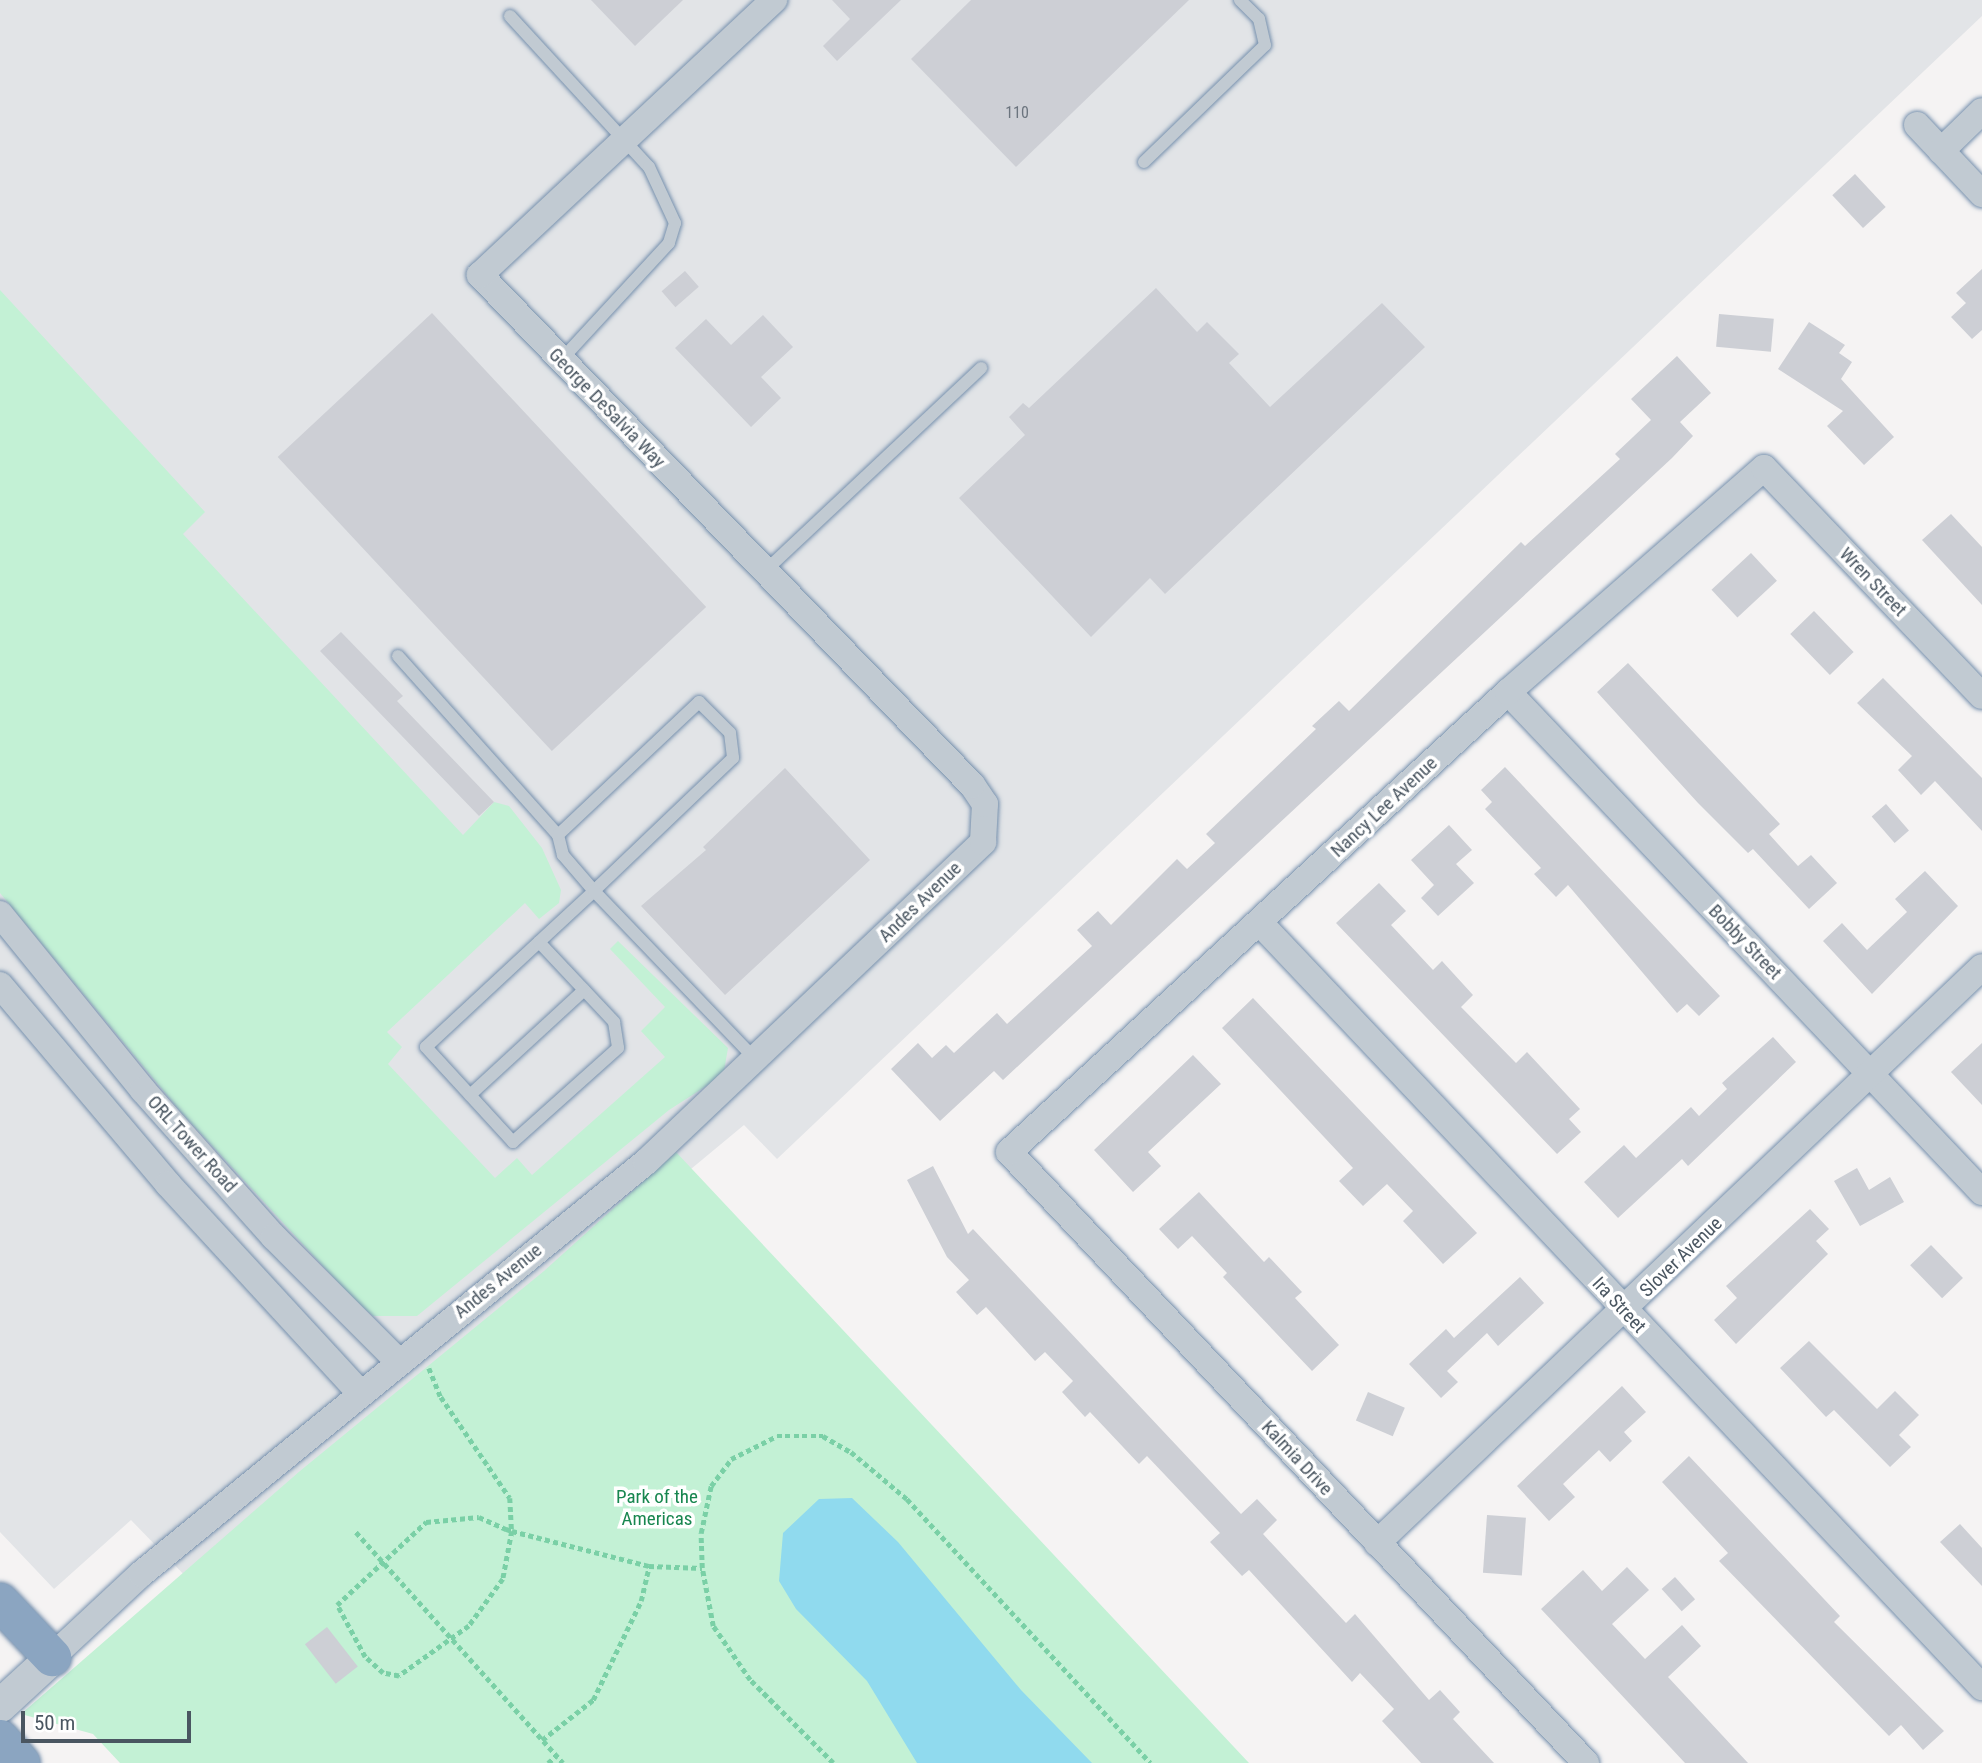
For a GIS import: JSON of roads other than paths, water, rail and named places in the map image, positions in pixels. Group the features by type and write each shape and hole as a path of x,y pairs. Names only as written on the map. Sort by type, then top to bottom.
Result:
{"highway":[{"path":"0,1602 52,1657"}],"street":[{"name":"George DeSalvia Way","path":"774,0 480,275 972,785 985,804 984,842"},
{"path":"1941,151 1982,111"},
{"path":"1917,125 1982,194"},
{"name":"Nancy Lee Avenue","path":"1009,1152 1508,692 1765,468"},
{"name":"Wren Street","path":"1765,468 1982,696"},
{"name":"Bobby Street","path":"1508,692 1982,1192"},
{"name":"Andes Avenue","path":"0,1705 141,1574 360,1392 646,1162 984,842"},
{"name":"ORL Tower Road","path":"0,914 143,1090 274,1237 406,1355"},
{"name":"Ira Street","path":"1259,922 1982,1686"},
{"name":"Slover Avenue","path":"1377,1543 1625,1311 1982,967"},
{"path":"0,985 168,1184 360,1392"},
{"name":"Kalmia Drive","path":"1009,1152 1587,1763"}],"lane":[{"path":"1144,162 1265,45 1259,19 1241,0"},
{"path":"510,16 649,167 676,223 669,243 561,360"},
{"path":"764,572 981,369"},
{"path":"398,656 558,835 563,855 594,891 755,1059"},
{"path":"538,942 614,1022 618,1048 513,1142 426,1047 733,758 730,733 699,702 558,835"},
{"path":"470,1095 584,990"}],"water":[{"path":"852,1498 898,1542 1021,1690 1092,1763 917,1763 867,1681 796,1609 779,1581 783,1533 819,1499"}],"park label":[{"name":"Park of the Americas","path":"657,1508"}]}
